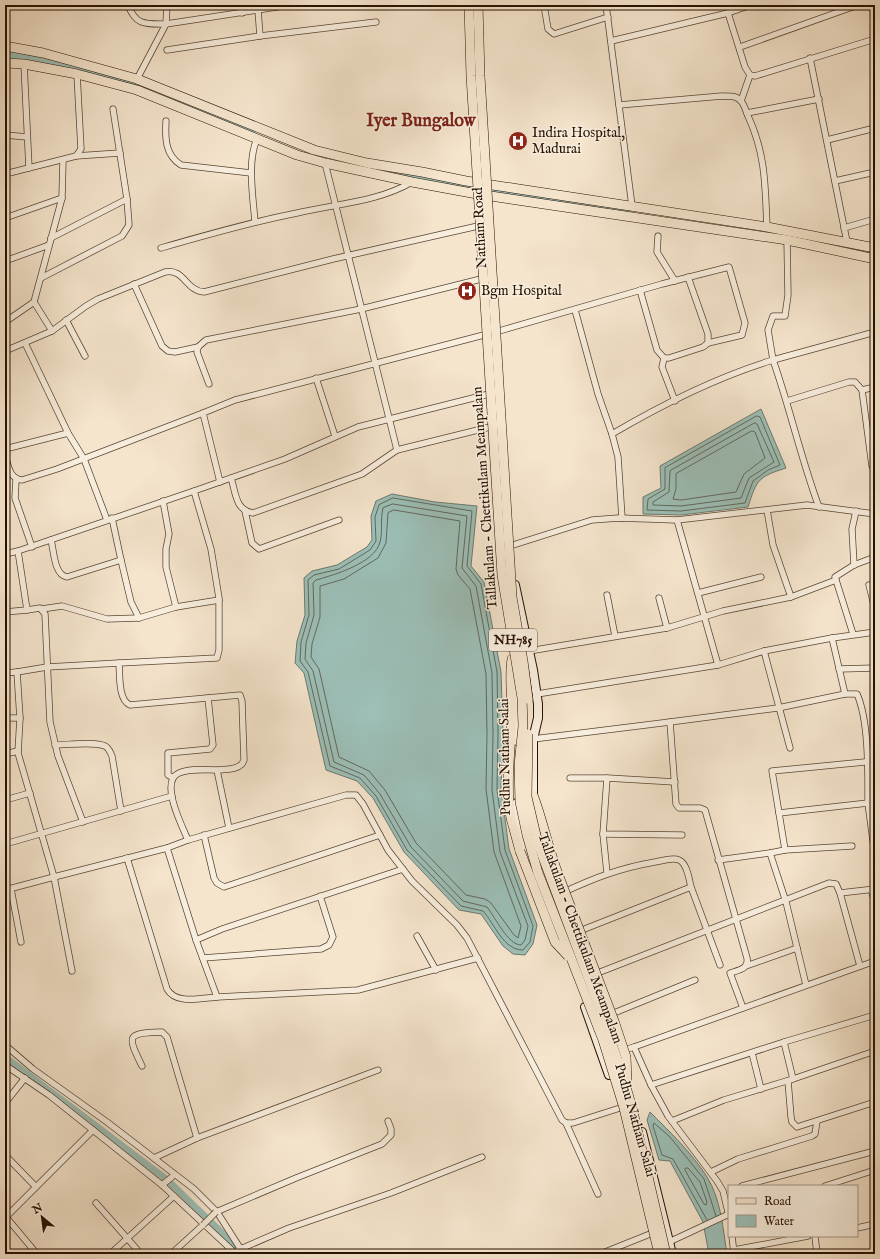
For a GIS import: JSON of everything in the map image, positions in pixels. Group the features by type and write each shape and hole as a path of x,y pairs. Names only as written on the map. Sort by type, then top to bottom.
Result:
{"main road":[{"name":"Natham Road","path":"468,5 468,72 477,194 500,576"},
{"name":"Tallakulam - Chettikulam Meampalam","path":"468,5 471,76 502,575 522,698 523,726 519,765 520,802 527,835 538,873 603,1040 624,1108 659,1254"},
{"name":"Natham Road","path":"479,5 481,57 491,184 515,589 537,694 538,718 534,737"},
{"name":"Tallakulam - Chettikulam Meampalam","path":"479,5 479,64 512,598 528,694 527,797 538,844 600,1009 628,1095 666,1254"},
{"path":"5,46 42,53 137,79 314,150 367,164 767,227 788,236 875,259"},
{"path":"5,63 24,64 77,74 137,90 297,155 325,163 412,182 491,196 788,236 846,242 875,248"},
{"name":"Pudhu Natham Salai","path":"500,576 506,625 518,696 516,797 519,823 533,873 573,973 620,1108 655,1254"},
{"path":"512,659 509,676 512,698 509,753 511,818 520,851 555,942 571,960"},
{"name":"Pudhu Natham Salai","path":"534,737 533,795 546,852 609,1015 635,1103 672,1254"},
{"path":"533,795 540,813 549,850 614,1021 626,1057 628,1095"}],"street":[{"path":"128,5 131,14 138,21 145,24 166,24 290,5"},
{"path":"137,79 166,24 167,5"},
{"path":"240,5 242,13"},
{"path":"544,5 548,29 554,34 608,16"},
{"path":"606,5 632,206"},
{"path":"611,41 728,13 751,5"},
{"path":"740,47 858,5"},
{"path":"871,5 875,15"},
{"path":"258,10 260,36"},
{"path":"728,13 740,47 745,67 750,75"},
{"path":"167,50 260,36 376,22"},
{"path":"750,75 755,76 875,39"},
{"path":"810,58 846,242"},
{"path":"24,64 29,168"},
{"path":"76,156 81,149 82,140 77,74"},
{"path":"741,101 750,75"},
{"path":"619,105 722,96 734,96 741,101 760,148 764,169 767,227"},
{"path":"747,113 819,100"},
{"path":"41,278 122,236 129,226 127,199 113,109"},
{"path":"166,121 167,143 170,155 181,165 251,173"},
{"path":"827,140 875,128"},
{"path":"5,135 27,138"},
{"path":"255,222 251,173 255,144 258,139"},
{"path":"5,174 76,156 120,153"},
{"path":"5,322 34,302 62,198 63,160"},
{"path":"325,163 397,450"},
{"path":"835,181 875,172"},
{"path":"161,248 255,222 390,193 412,182"},
{"path":"5,218 62,198"},
{"path":"51,238 127,199"},
{"path":"844,228 875,219"},
{"path":"5,351 52,331 98,299 172,270 180,273 192,290 204,292 349,255 478,226"},
{"path":"658,236 657,252 675,280"},
{"path":"788,236 788,295 785,316 773,316 768,330 773,360 787,401 810,484 819,507"},
{"path":"5,261 49,245"},
{"path":"16,480 29,478 84,458 234,400 499,331 675,280 729,268 745,323 742,335 708,343 703,347 669,358 664,358"},
{"path":"688,277 708,334 708,343"},
{"path":"134,284 162,346 168,351 175,352 198,346 206,340 361,309 482,280"},
{"path":"640,290 657,350 664,358"},
{"path":"34,302 52,331"},
{"path":"575,310 598,394 612,434 618,464 622,518"},
{"path":"66,320 85,356"},
{"path":"612,434 639,418 747,368 875,332"},
{"path":"25,343 68,433 84,458 109,519 131,602 139,618"},
{"path":"198,346 198,358 209,384"},
{"path":"664,358 662,367 674,401"},
{"path":"316,378 336,436"},
{"path":"787,401 849,382 855,382 862,390 872,466"},
{"path":"862,390 875,387"},
{"path":"5,554 51,540 285,459 336,436 389,419 489,394"},
{"path":"203,413 220,482"},
{"path":"245,512 253,513 362,474 397,450 490,427"},
{"path":"5,449 68,433"},
{"path":"5,454 10,471 16,480 15,498 32,546"},
{"path":"231,478 239,505 245,512 252,543 259,550 340,520"},
{"path":"5,673 47,666 217,658 220,650 219,600 211,549 194,491"},
{"path":"163,501 169,534 166,549 166,567 176,606"},
{"path":"498,550 592,520 622,518 677,520 807,505 875,514"},
{"path":"767,510 773,545 791,597"},
{"path":"854,565 852,529 856,511"},
{"path":"677,520 718,665"},
{"path":"51,540 58,571 63,576 67,577 121,560"},
{"path":"18,551 27,610"},
{"path":"853,634 835,577 854,565 875,557"},
{"path":"698,593 761,576"},
{"path":"529,651 667,628 723,611 791,597 836,580"},
{"path":"870,585 875,609"},
{"path":"607,595 615,636"},
{"path":"659,598 667,628"},
{"path":"5,612 62,606 107,619 139,618 176,606 219,600"},
{"path":"42,609 45,614 50,722 55,745 83,822"},
{"path":"537,694 718,665 764,651 853,634 875,632"},
{"path":"832,638 845,694"},
{"path":"764,651 778,708 790,748"},
{"path":"119,663 124,700 130,705 240,695 242,701 244,760 242,764 232,769 184,771 172,777"},
{"path":"839,669 875,668"},
{"path":"17,672 20,718 18,750 54,877 72,971"},
{"path":"534,737 778,708 845,694 856,694 859,699 868,761 868,803 875,856"},
{"path":"172,777 168,775 168,753 210,749 213,746 208,698"},
{"path":"5,718 20,718"},
{"path":"670,722 675,799 680,808 700,808 705,810 747,958 746,966"},
{"path":"55,745 98,744 105,746 112,756 121,811"},
{"path":"5,754 18,750"},
{"path":"785,850 772,771 875,761"},
{"path":"217,770 229,828"},
{"path":"172,777 170,786 172,796 188,840"},
{"path":"570,778 607,778 675,782"},
{"path":"607,778 603,834 607,873"},
{"path":"5,800 30,793"},
{"path":"22,942 8,889 167,848 188,840 351,794 359,798 388,850 402,869 412,881 457,925 478,958 541,1077 557,1112 566,1123 598,1194"},
{"path":"5,844 172,796"},
{"path":"779,813 868,803"},
{"path":"603,834 682,835"},
{"path":"204,836 214,878 220,886 224,887 380,835"},
{"path":"718,860 785,850 852,846"},
{"path":"167,848 196,940 217,997"},
{"path":"770,853 786,902 806,985"},
{"path":"127,858 167,989 170,996 177,999 358,990 478,958"},
{"path":"562,893 607,873 629,867 678,860 683,863 720,965"},
{"path":"196,940 222,929 402,869"},
{"path":"593,975 735,919 786,902 829,883 836,884 840,893 860,966"},
{"path":"577,932 691,887"},
{"path":"840,893 873,889 875,903"},
{"path":"203,958 322,949 330,945 333,937 320,896"},
{"path":"416,936 436,970"},
{"path":"743,1008 730,973 797,948"},
{"path":"620,1052 875,961"},
{"path":"609,1015 695,980"},
{"path":"651,1085 784,1042 875,1015"},
{"path":"142,1066 131,1045 131,1040 134,1035 138,1033 164,1033 167,1038 198,1138"},
{"path":"784,1042 790,1080 792,1122 797,1127 801,1127 875,1102"},
{"path":"5,1045 33,1069 194,1189 217,1212 237,1252"},
{"path":"634,1047 651,1085 672,1121 726,1190 728,1207"},
{"path":"672,1121 724,1100 790,1080 875,1051"},
{"path":"752,1053 761,1089"},
{"path":"5,1065 49,1095 164,1184 174,1196 237,1252"},
{"path":"154,1158 198,1138 378,1070"},
{"path":"5,1103 25,1078"},
{"path":"566,1123 585,1121 620,1108"},
{"path":"171,1254 217,1212 296,1178 382,1144 391,1135 391,1128 388,1121"},
{"path":"711,1172 738,1159 812,1136 815,1132 817,1121"},
{"path":"37,1254 6,1217 93,1130"},
{"path":"746,1185 875,1151"},
{"path":"5,1155 36,1187"},
{"path":"237,1252 289,1228 391,1193 482,1157"},
{"path":"827,1185 875,1170"},
{"path":"164,1184 172,1177"},
{"path":"110,1254 174,1196"},
{"path":"96,1202 141,1254"},
{"path":"669,1242 728,1215"},
{"path":"858,1228 875,1224"},
{"path":"600,1254 650,1234"},
{"path":"732,1237 734,1252 803,1237"},
{"path":"815,1237 817,1254"}],"water":[{"path":"761,409 786,468 770,474 760,480 754,490 748,507 681,515 643,514 643,497 661,488 660,466"},
{"path":"392,494 435,502 477,506 471,566 484,582 501,672 503,734 501,789 509,849 537,925 533,944 525,955 513,954 503,946 481,914 459,910 404,852 373,798 357,781 326,770 304,673 295,663 297,641 305,615 304,578 312,571 337,565 367,547 372,540 371,516 376,501"},
{"path":"650,1112 688,1151 712,1186 721,1214 727,1254 709,1254 703,1222 670,1161 659,1160 647,1120"}],"waterway":[{"path":"5,54 40,60 110,76 145,87 252,132"},
{"path":"386,172 467,186"},
{"path":"496,190 628,212"},
{"path":"816,242 875,254"},
{"path":"5,1057 166,1179 221,1232 239,1254"}],"place":[{"name":"Indira Hospital, Madurai","path":"518,141"},
{"name":"Bgm Hospital","path":"467,291"}],"district":[{"name":"Iyer Bungalow","path":"421,121"}]}
